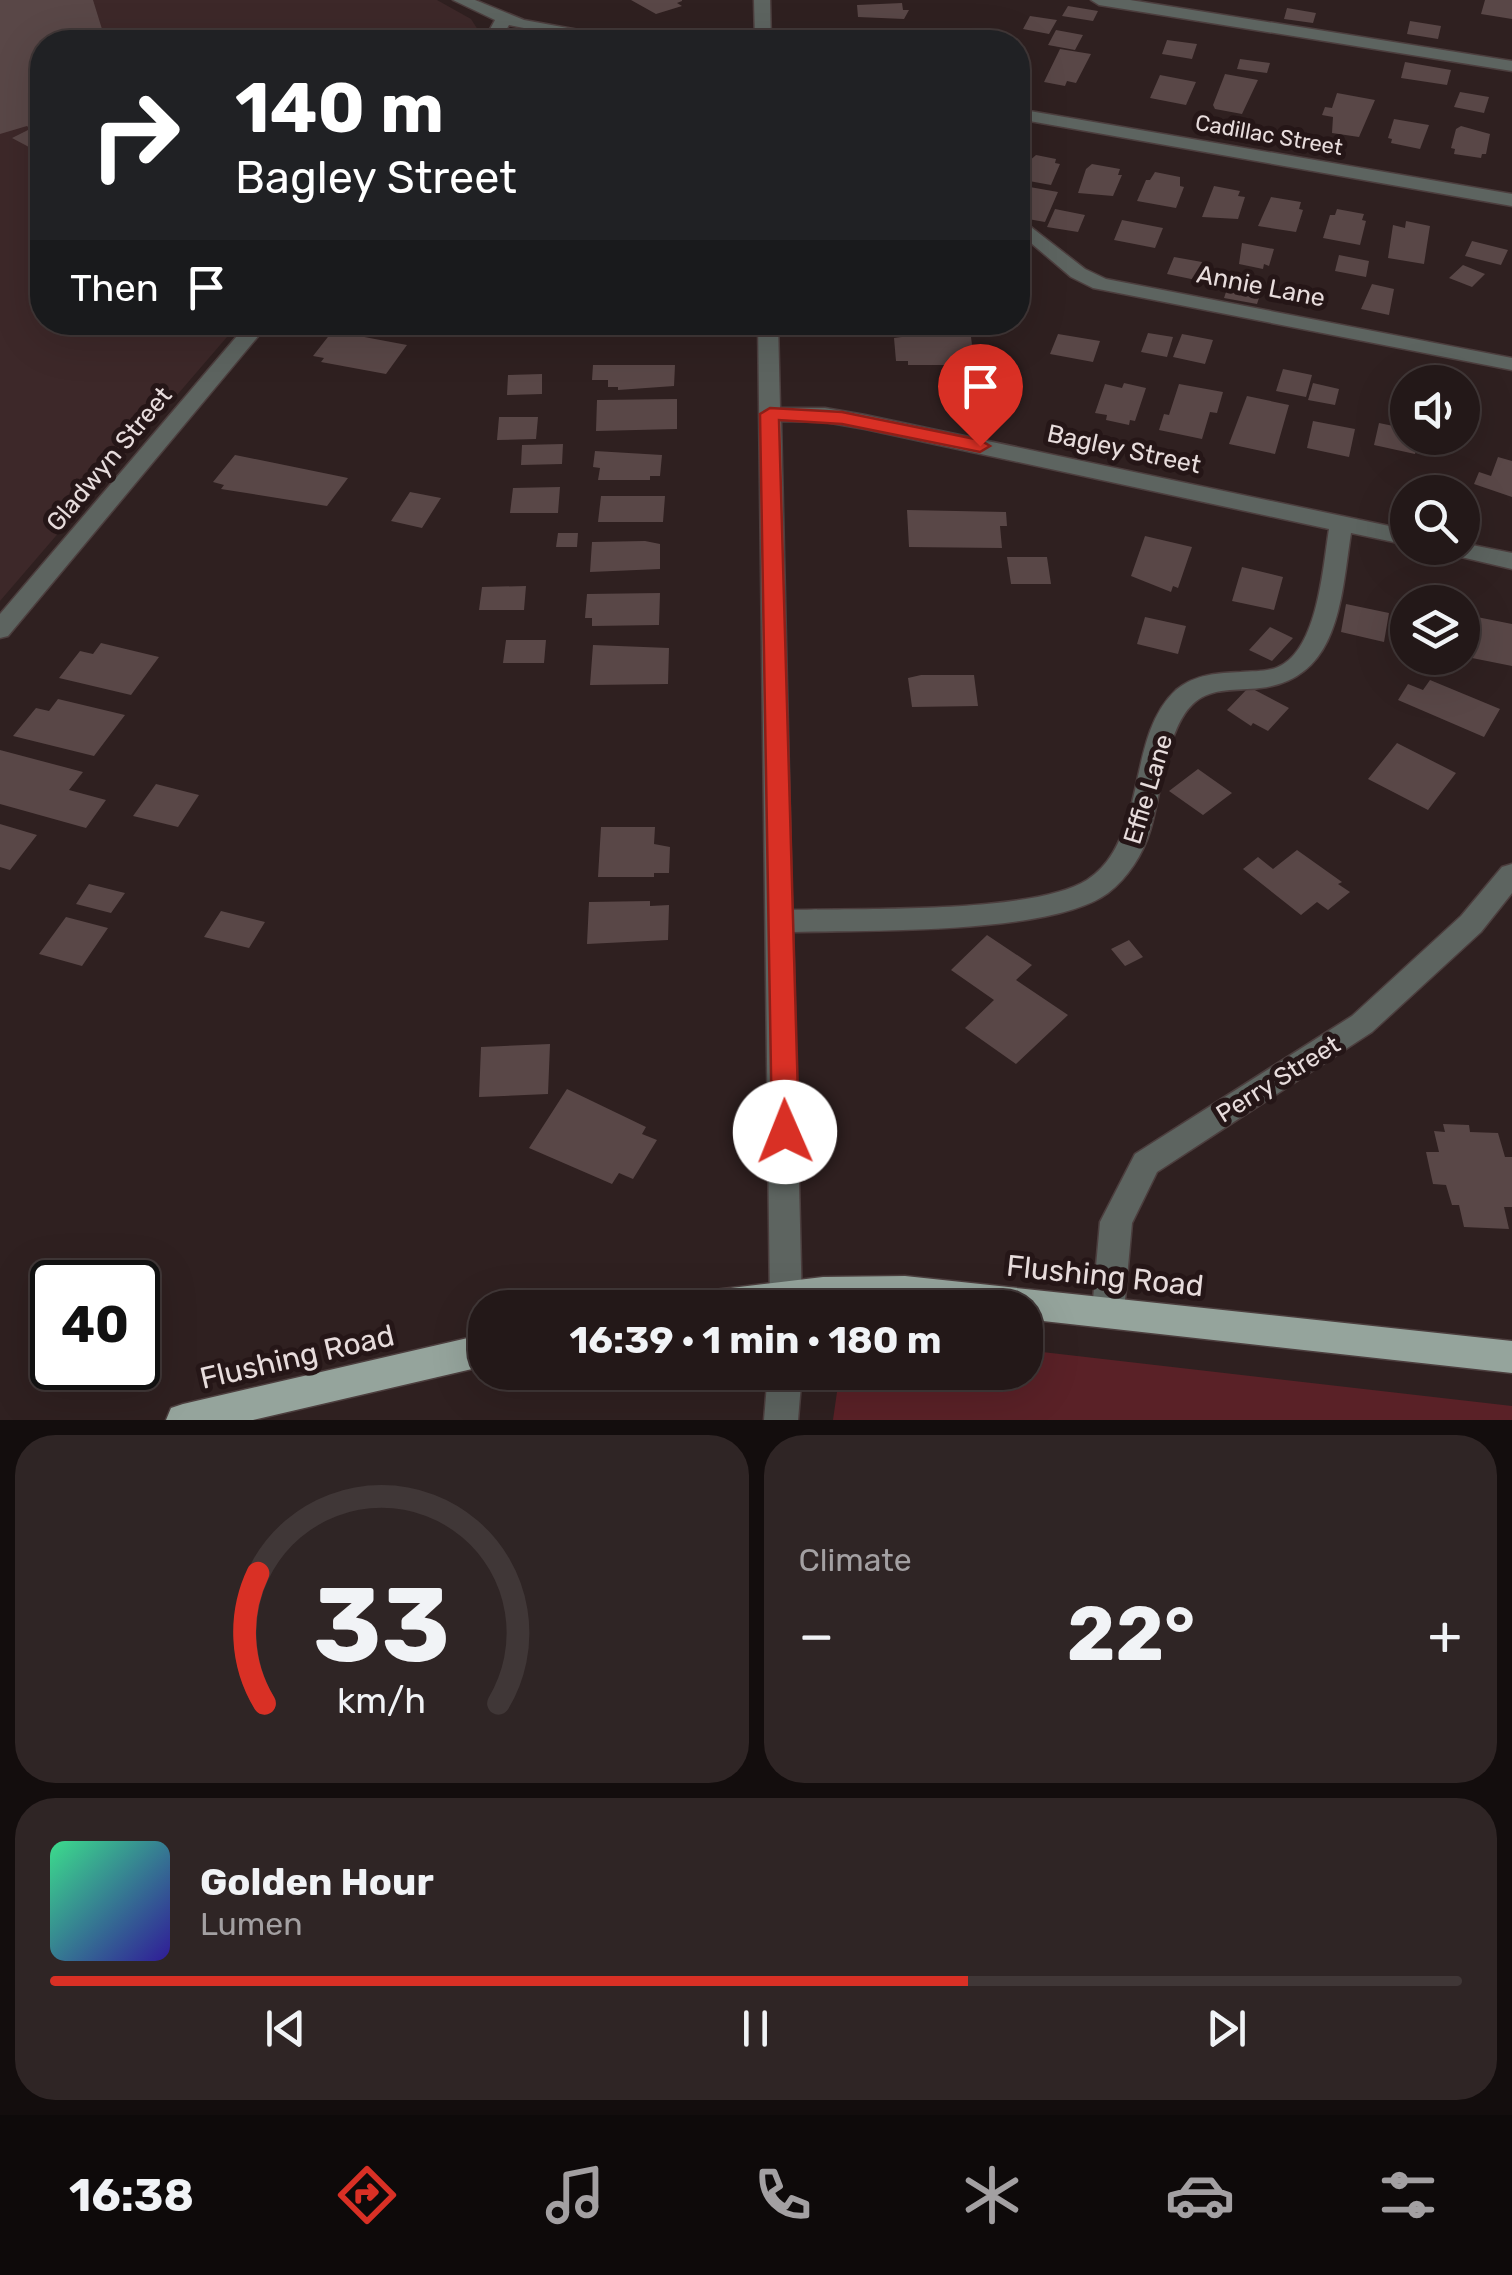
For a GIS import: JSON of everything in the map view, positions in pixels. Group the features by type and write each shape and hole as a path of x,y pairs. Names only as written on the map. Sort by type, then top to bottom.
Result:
{"main road":[{"name":"Flushing Road","path":"1043,1305 1512,1357"},
{"name":"Flushing Road","path":"183,1420 468,1354"}],"street":[{"path":"460,0 504,18 560,30"},
{"path":"762,0 762,30"},
{"path":"1099,0 1512,66"},
{"path":"498,30 504,18"},
{"name":"Cadillac Street","path":"1030,116 1512,200"},
{"name":"Annie Lane","path":"1030,234 1078,273 1100,284 1512,364"},
{"name":"Gladwyn Street","path":"0,630 249,335"},
{"path":"768,335 786,1290"},
{"name":"Bagley Street","path":"770,414 825,415 865,422 1390,534"},
{"name":"Effie Lane","path":"782,921 1035,908 1077,898 1112,877 1124,863 1140,828 1163,735 1176,702 1208,684 1288,674 1312,653 1341,524"},
{"path":"1480,554 1512,560"},
{"name":"Perry Street","path":"1108,1311 1116,1222 1146,1163 1362,1024 1470,924 1512,874"},
{"path":"782,1420 784,1390"}],"shaded area":[{"path":"0,0 437,0 471,19 478,30 30,30 30,335 229,335 0,601"},
{"path":"1043,1352 1512,1406 1512,1420 833,1420 837,1392 1043,1390"}],"building":[{"path":"0,0 93,0 102,30 30,30 30,129 27,126 0,134"},
{"path":"631,0 682,0 677,3 682,6 656,14"},
{"path":"1485,0 1512,0 1512,19 1481,14"},
{"path":"902,3 903,10 909,10 904,19 858,17 857,5"},
{"path":"1068,6 1098,11 1093,21 1062,16"},
{"path":"1287,8 1316,13 1313,23 1284,19"},
{"path":"1030,16 1057,20 1049,34 1023,29"},
{"path":"1410,21 1441,26 1438,39 1407,34"},
{"path":"1056,30 1083,35 1075,50 1048,45"},
{"path":"1167,40 1197,44 1192,59 1162,54"},
{"path":"1060,49 1091,54 1076,83 1067,81 1065,86 1044,82"},
{"path":"1240,59 1270,63 1267,73 1237,69"},
{"path":"1405,62 1451,70 1447,85 1401,78"},
{"path":"1225,74 1258,80 1242,114 1215,109 1213,105"},
{"path":"1160,75 1196,82 1186,105 1150,98"},
{"path":"1460,92 1489,97 1484,113 1454,107"},
{"path":"1337,93 1375,100 1359,137 1332,133 1333,117 1322,115 1325,107 1332,108"},
{"path":"1394,119 1429,125 1420,149 1391,143 1388,138"},
{"path":"1461,126 1490,134 1486,154 1481,158 1454,154 1455,149 1451,148 1456,129"},
{"path":"30,129 30,148 12,138"},
{"path":"1036,155 1056,159 1055,163 1060,164 1051,185 1030,181 1030,160"},
{"path":"1092,164 1120,169 1118,175 1122,175 1113,196 1078,193 1086,169"},
{"path":"1155,172 1180,177 1180,186 1184,187 1176,208 1137,201 1146,180"},
{"path":"1214,186 1240,191 1238,196 1245,197 1238,219 1202,217"},
{"path":"1030,187 1058,192 1045,222 1030,219"},
{"path":"1271,197 1301,202 1299,209 1303,210 1296,232 1258,226"},
{"path":"1055,209 1085,215 1078,232 1047,227"},
{"path":"1337,209 1364,214 1360,245 1323,238 1330,215 1335,215"},
{"path":"1122,220 1163,228 1155,248 1114,240"},
{"path":"1406,221 1430,226 1424,264 1388,258 1393,225 1405,228"},
{"path":"1472,241 1508,250 1501,265 1465,256"},
{"path":"1242,243 1274,249 1269,266 1264,264 1263,269 1239,264"},
{"path":"1339,255 1369,261 1366,277 1335,271"},
{"path":"1174,257 1202,262 1196,280 1167,274"},
{"path":"1463,265 1485,274 1472,287 1449,278"},
{"path":"1230,280 1263,286 1257,304 1224,298"},
{"path":"1372,284 1394,289 1389,315 1361,309"},
{"path":"1148,333 1173,337 1167,357 1141,352"},
{"path":"1058,334 1100,341 1093,362 1050,354"},
{"path":"1182,334 1213,340 1205,364 1173,357"},
{"path":"329,335 354,335 407,345 386,374 321,362 324,358 313,356"},
{"path":"971,337 973,353 964,353 965,365 908,365 908,361 896,361 894,338"},
{"path":"593,365 675,365 674,386 618,390 608,387 608,380 592,380"},
{"path":"1283,369 1312,375 1306,397 1276,391"},
{"path":"542,374 542,394 507,395 508,375"},
{"path":"1124,383 1146,388 1135,421 1130,420 1129,425 1095,413 1105,384 1122,388"},
{"path":"1313,383 1339,389 1335,405 1308,400"},
{"path":"1179,384 1223,392 1217,413 1210,412 1202,439 1159,430 1164,414 1169,415"},
{"path":"1247,396 1289,405 1275,454 1229,444"},
{"path":"677,399 677,429 596,431 597,400"},
{"path":"499,417 538,417 536,439 497,440"},
{"path":"1313,421 1355,429 1349,457 1307,448"},
{"path":"1379,423 1390,425 1390,449 1374,445"},
{"path":"563,444 562,464 521,465 522,445"},
{"path":"595,451 662,455 660,476 650,476 650,480 598,480 600,468 593,467"},
{"path":"235,455 348,478 327,506 221,489 224,485 213,482"},
{"path":"1498,457 1512,461 1512,497 1480,486 1479,472 1491,476"},
{"path":"560,487 558,513 510,513 513,488"},
{"path":"410,492 441,498 422,528 391,521"},
{"path":"601,496 665,496 663,522 598,522"},
{"path":"907,510 1006,512 1007,526 1000,526 1002,548 909,547"},
{"path":"558,533 578,533 577,547 556,547"},
{"path":"1145,536 1192,547 1178,588 1173,586 1171,592 1131,576"},
{"path":"592,542 660,544 660,569 590,572"},
{"path":"1007,557 1047,557 1051,584 1011,584"},
{"path":"1242,567 1283,577 1274,610 1232,601"},
{"path":"526,586 524,610 479,610 482,587"},
{"path":"660,593 659,625 592,626 592,618 585,618 587,594"},
{"path":"1346,604 1389,613 1384,642 1341,632"},
{"path":"1145,617 1186,626 1178,654 1137,644"},
{"path":"1480,618 1512,624 1512,666 1480,660"},
{"path":"1270,627 1293,638 1272,661 1249,650"},
{"path":"506,640 546,640 544,663 503,663"},
{"path":"101,643 159,657 131,695 59,678 80,651 93,654"},
{"path":"593,645 669,648 668,684 590,685"},
{"path":"974,675 978,706 912,707 908,678"},
{"path":"1430,680 1500,709 1484,737 1398,700 1408,684 1423,690"},
{"path":"1249,687 1289,708 1268,731 1253,723 1251,726 1227,710"},
{"path":"58,699 125,715 94,756 13,736 36,708 49,711"},
{"path":"1397,743 1456,773 1428,810 1368,779"},
{"path":"0,750 83,772 69,790 106,800 86,828 0,804"},
{"path":"1198,769 1232,793 1203,815 1169,791"},
{"path":"156,784 199,795 178,827 133,816"},
{"path":"0,824 37,835 10,870 0,867"},
{"path":"601,827 655,827 654,844 670,847 669,873 654,873 654,877 598,877"},
{"path":"1297,850 1350,892 1328,910 1317,902 1301,915 1243,869 1258,857 1273,869"},
{"path":"89,884 125,893 111,913 76,904"},
{"path":"650,901 650,906 669,905 668,940 587,944 589,902"},
{"path":"221,911 265,922 249,948 204,937"},
{"path":"66,917 108,928 82,966 39,954"},
{"path":"987,935 1032,965 1016,980 1068,1015 1016,1064 965,1028 994,1000 951,970"},
{"path":"1129,940 1143,957 1125,966 1111,949"},
{"path":"550,1044 548,1094 479,1097 481,1047"},
{"path":"567,1089 646,1127 642,1134 657,1140 633,1179 619,1173 612,1184 529,1148"},
{"path":"1443,1124 1469,1125 1470,1132 1498,1133 1505,1157 1512,1157 1512,1207 1504,1207 1509,1229 1464,1227 1459,1205 1452,1205 1446,1185 1433,1184 1426,1152 1439,1152 1434,1131 1445,1132"}],"route":[{"path":"785,1132 770,414 825,415 980,446"}]}
